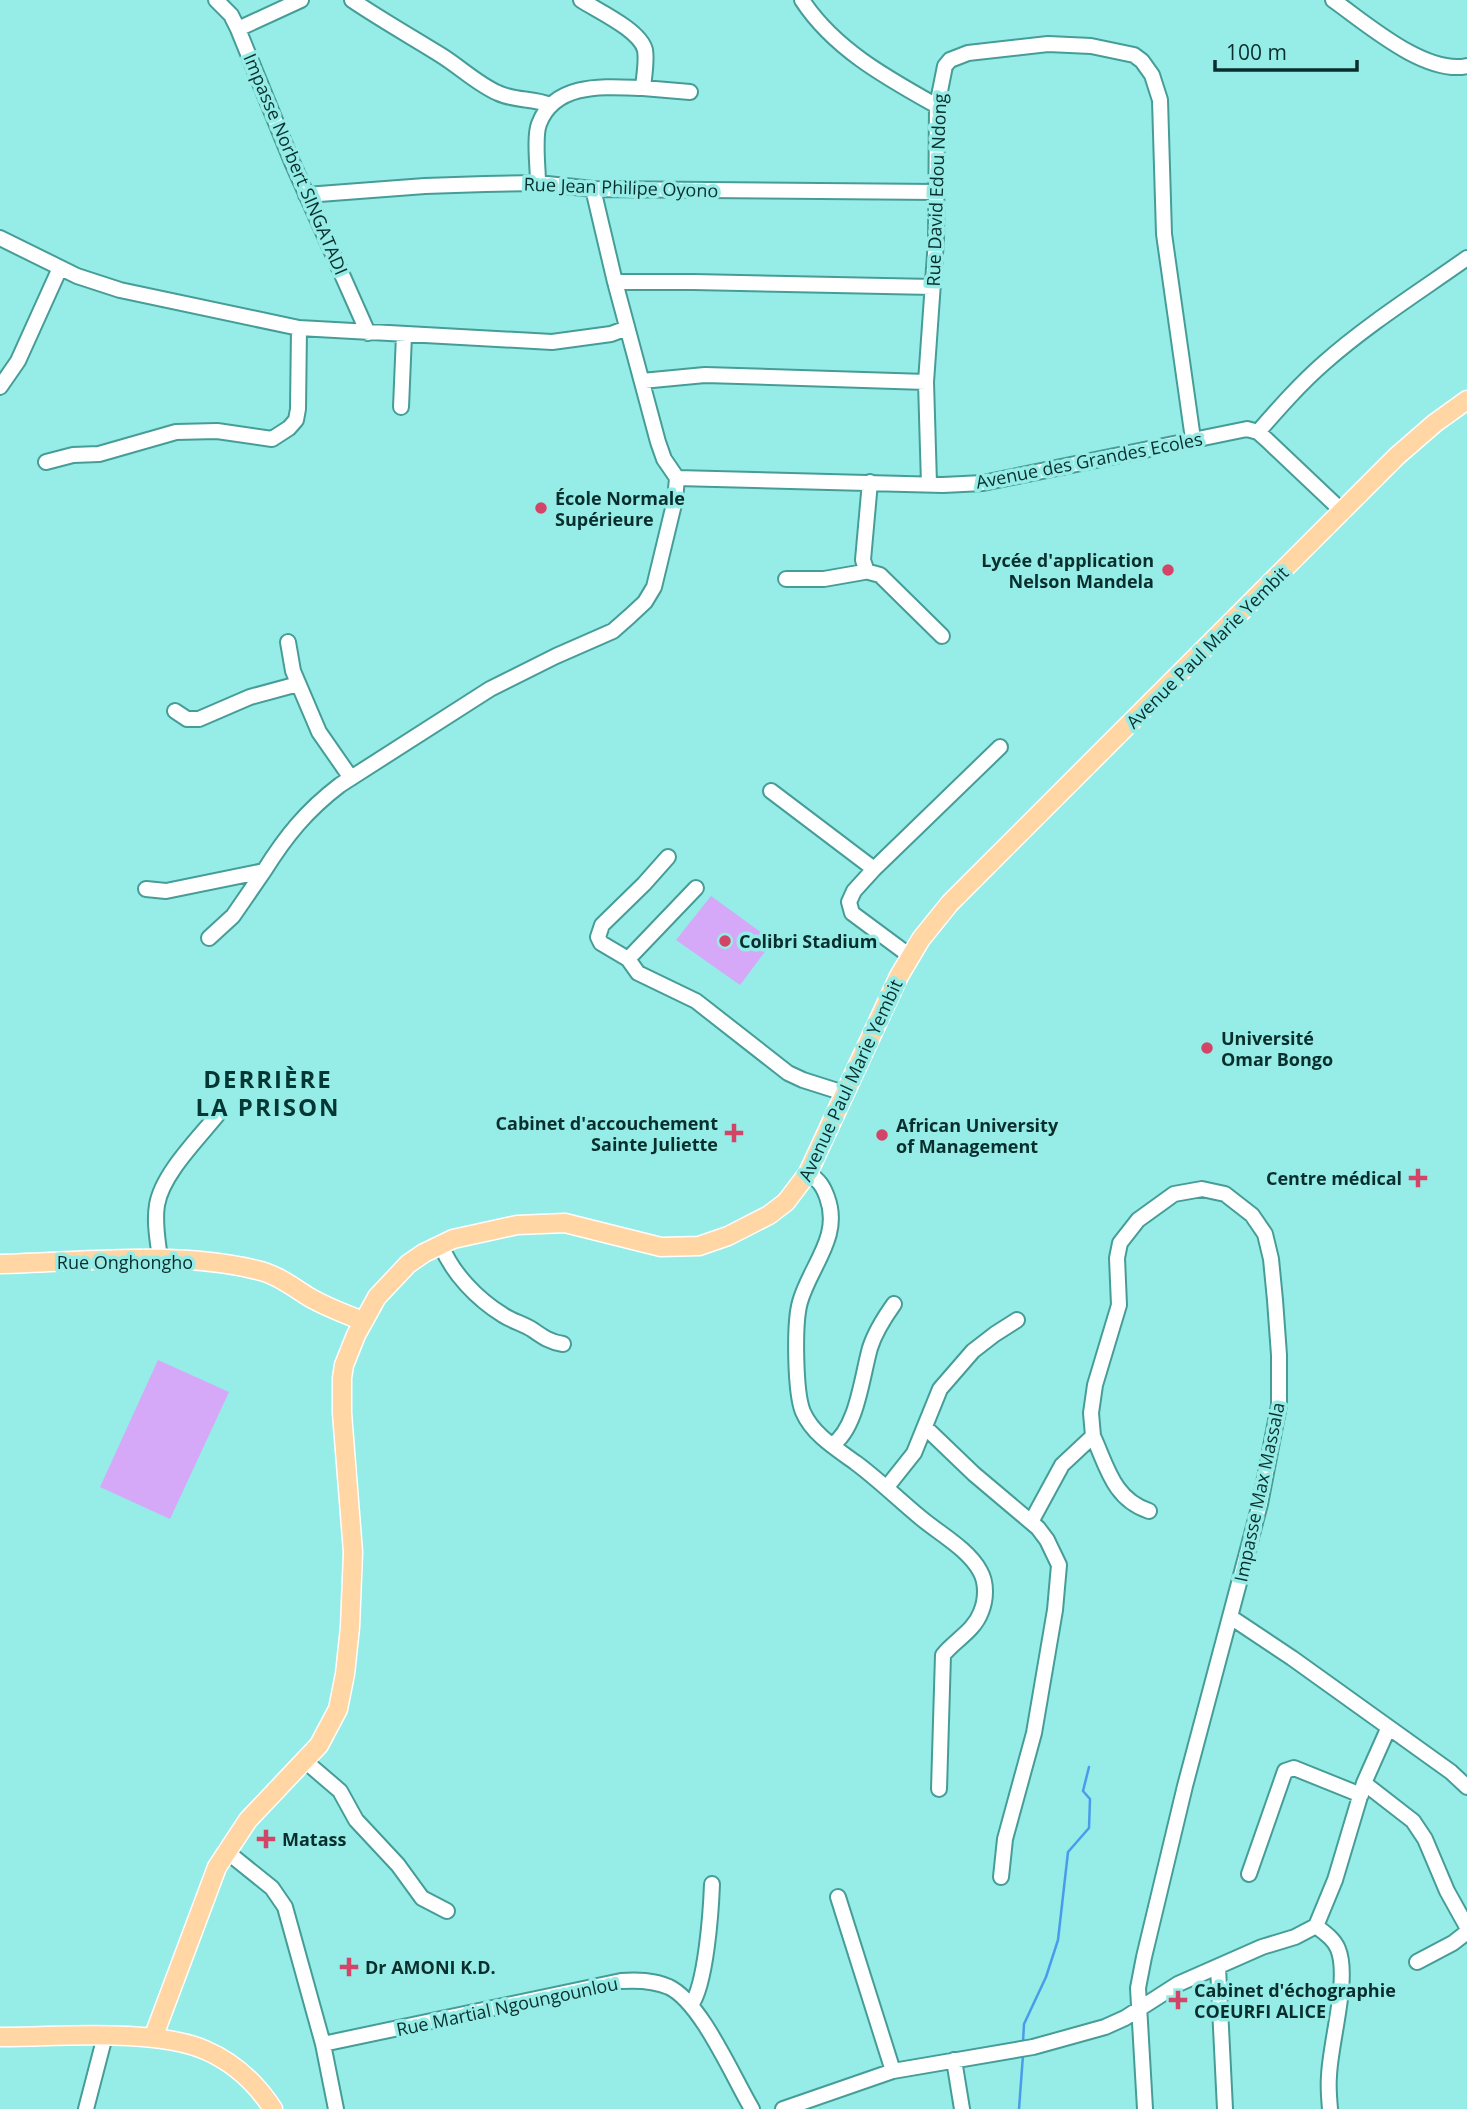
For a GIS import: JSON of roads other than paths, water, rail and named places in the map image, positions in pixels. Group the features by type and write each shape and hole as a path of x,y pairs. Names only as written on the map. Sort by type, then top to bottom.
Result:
{"main road":[{"name":"Avenue Paul Marie Yembit","path":"153,2038 201,1905 226,1851 248,1820 319,1745 331,1724 343,1692 351,1615 353,1538 342,1387 344,1365 363,1321 377,1297 408,1264 441,1245 468,1235 500,1228 553,1223 592,1229 661,1247 699,1246 728,1237 786,1202 808,1174 910,956 936,919 1411,443 1467,400"},
{"name":"Rue Onghongho","path":"0,1264 160,1259 192,1260 259,1270 363,1321"},
{"path":"0,2037 153,2038 191,2045 216,2055 247,2078 273,2109"}],"street":[{"name":"Impasse Norbert SINGATADI","path":"216,0 231,15 238,29 306,195 368,333"},
{"path":"238,29 301,0"},
{"path":"352,0 494,92 537,99 550,105"},
{"path":"581,0 633,32 642,41 646,52 643,88"},
{"path":"802,0 860,60 937,106"},
{"path":"1333,0 1423,60 1443,67 1467,66"},
{"name":"Rue David Edou Ndong","path":"929,484 926,382 937,192 937,106 945,66 950,60 968,53 1048,44 1078,44 1134,55 1147,67 1157,85 1160,100 1164,234 1193,439"},
{"path":"538,183 538,125 550,105 565,96 589,87 690,92"},
{"name":"Rue Jean Philipe Oyono","path":"306,195 425,186 538,183 593,189 937,192"},
{"path":"209,939 233,916 294,827 323,798 490,689 613,631 645,602 654,587 675,500 677,478 664,459 627,328 593,189"},
{"path":"0,238 78,276 120,290 299,328 552,342 611,334 627,328"},
{"path":"1343,512 1258,432 1325,362 1467,258"},
{"path":"0,387 18,361 60,268"},
{"path":"615,282 933,287"},
{"path":"46,462 73,455 99,454 176,432 217,431 272,439 281,435 296,420 298,409 299,328"},
{"path":"401,407 404,335"},
{"path":"642,380 705,375 926,382"},
{"name":"Avenue des Grandes Ecoles","path":"677,478 982,483 1234,430 1258,432"},
{"path":"866,571 863,560 870,482"},
{"path":"786,579 824,579 866,571 880,575 942,636"},
{"path":"288,642 298,684 319,732 346,782"},
{"path":"175,711 187,719 199,719 250,697 298,684"},
{"path":"910,956 852,913 849,902 854,891 874,869 1000,747"},
{"path":"771,791 874,869"},
{"path":"668,857 608,918 598,931 601,943 628,959 638,973 680,992 704,1007 789,1073 844,1093"},
{"path":"146,889 166,891 264,871"},
{"path":"628,959 695,888"},
{"path":"160,1259 156,1225 157,1200 176,1167 218,1114"},
{"path":"808,1174 820,1181 825,1191 831,1207 832,1225 825,1248 799,1306 798,1392 802,1411 811,1426 832,1445 887,1487 965,1554 982,1574 985,1586 985,1599 976,1624 943,1655 939,1789"},
{"name":"Impasse Max Massala","path":"1145,2109 1138,1988 1185,1786 1261,1504 1279,1405 1279,1355 1271,1259 1265,1234 1252,1215 1225,1194 1202,1189 1174,1194 1138,1220 1120,1243 1117,1258 1119,1305 1095,1385 1091,1413 1093,1436 1116,1489 1149,1511"},
{"path":"441,1245 451,1267 502,1315 532,1329 542,1338 563,1344"},
{"path":"832,1445 839,1441 848,1426 870,1347 894,1304"},
{"path":"887,1487 909,1461 934,1400 949,1378 984,1341 1017,1320"},
{"path":"925,1427 974,1474 1031,1522 1043,1534 1057,1559 1058,1589 1034,1733 1005,1839 1001,1877"},
{"path":"1031,1522 1062,1465 1093,1436"},
{"path":"1231,1618 1292,1658 1451,1772 1467,1787"},
{"path":"783,2109 894,2071 1059,2042 1105,2027 1125,2018 1178,1984 1316,1926 1335,1880 1363,1789 1388,1728"},
{"path":"305,1761 342,1794 359,1824 390,1856 422,1898 447,1911"},
{"path":"1249,1874 1285,1771 1294,1768 1363,1789 1413,1821 1467,1929 1452,1943 1417,1962"},
{"path":"226,1851 272,1888 285,1907 323,2045 336,2109"},
{"path":"691,2004 697,1997 702,1971 712,1884"},
{"path":"838,1897 894,2071"},
{"path":"1316,1926 1338,1947 1341,1959 1329,2076 1330,2109"},
{"path":"1218,1967 1225,2109"},
{"name":"Rue Martial Ngoungounlou","path":"323,2045 621,1981 642,1980 671,1988 691,2004 752,2109"},
{"path":"86,2109 105,2036"},
{"path":"954,2060 962,2109"}],"waterway":[{"path":"1023,2042 1024,2024 1046,1977 1058,1940 1068,1852 1089,1828 1090,1799 1083,1791 1089,1767"},
{"path":"1019,2109 1023,2055"}],"place":[{"name":"École Normale Supérieure","path":"541,508"},
{"name":"Lycée d'application Nelson Mandela","path":"1168,570"},
{"name":"Colibri Stadium","path":"725,941"},
{"name":"Université Omar Bongo","path":"1207,1048"},
{"name":"Cabinet d'accouchement Sainte Juliette","path":"734,1133"},
{"name":"African University of Management","path":"882,1135"},
{"name":"Centre médical","path":"1418,1178"},
{"name":"Matass","path":"266,1839"},
{"name":"Dr AMONI K.D.","path":"349,1967"},
{"name":"Cabinet d'échographie COEURFI ALICE","path":"1178,2000"}],"district":[{"name":"DERRIÈRE LA PRISON","path":"268,1092"}]}
